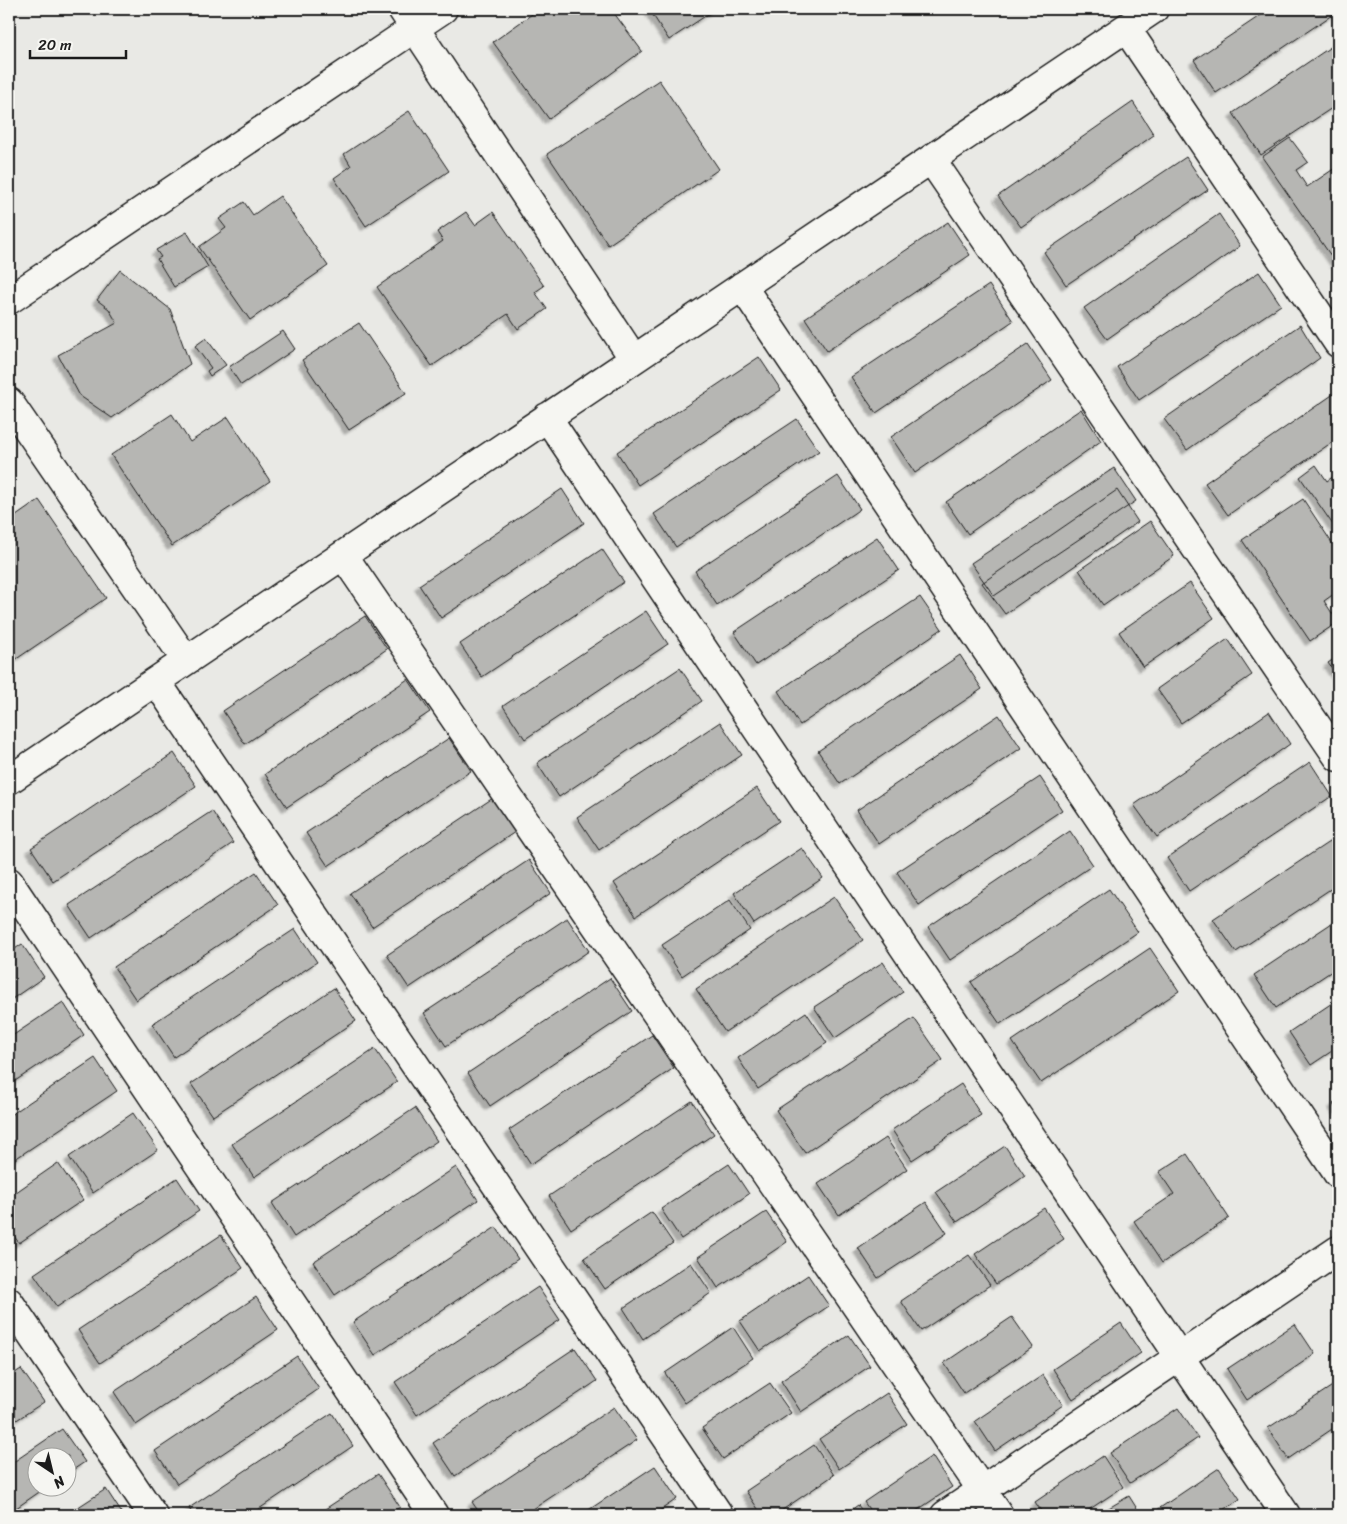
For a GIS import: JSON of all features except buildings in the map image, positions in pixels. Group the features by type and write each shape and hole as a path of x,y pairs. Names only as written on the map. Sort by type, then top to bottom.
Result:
{"street":[{"path":"9,300 409,18 443,9"},
{"path":"9,780 1154,9"},
{"path":"409,18 634,359"},
{"path":"1126,28 1338,342"},
{"path":"931,159 1338,757"},
{"path":"742,286 1338,1174"},
{"path":"9,402 186,660"},
{"path":"547,417 1286,1515"},
{"path":"343,555 998,1515"},
{"path":"156,681 719,1515"},
{"path":"9,882 434,1515"},
{"path":"945,1515 1338,1250"},
{"path":"9,1302 152,1515"}]}
